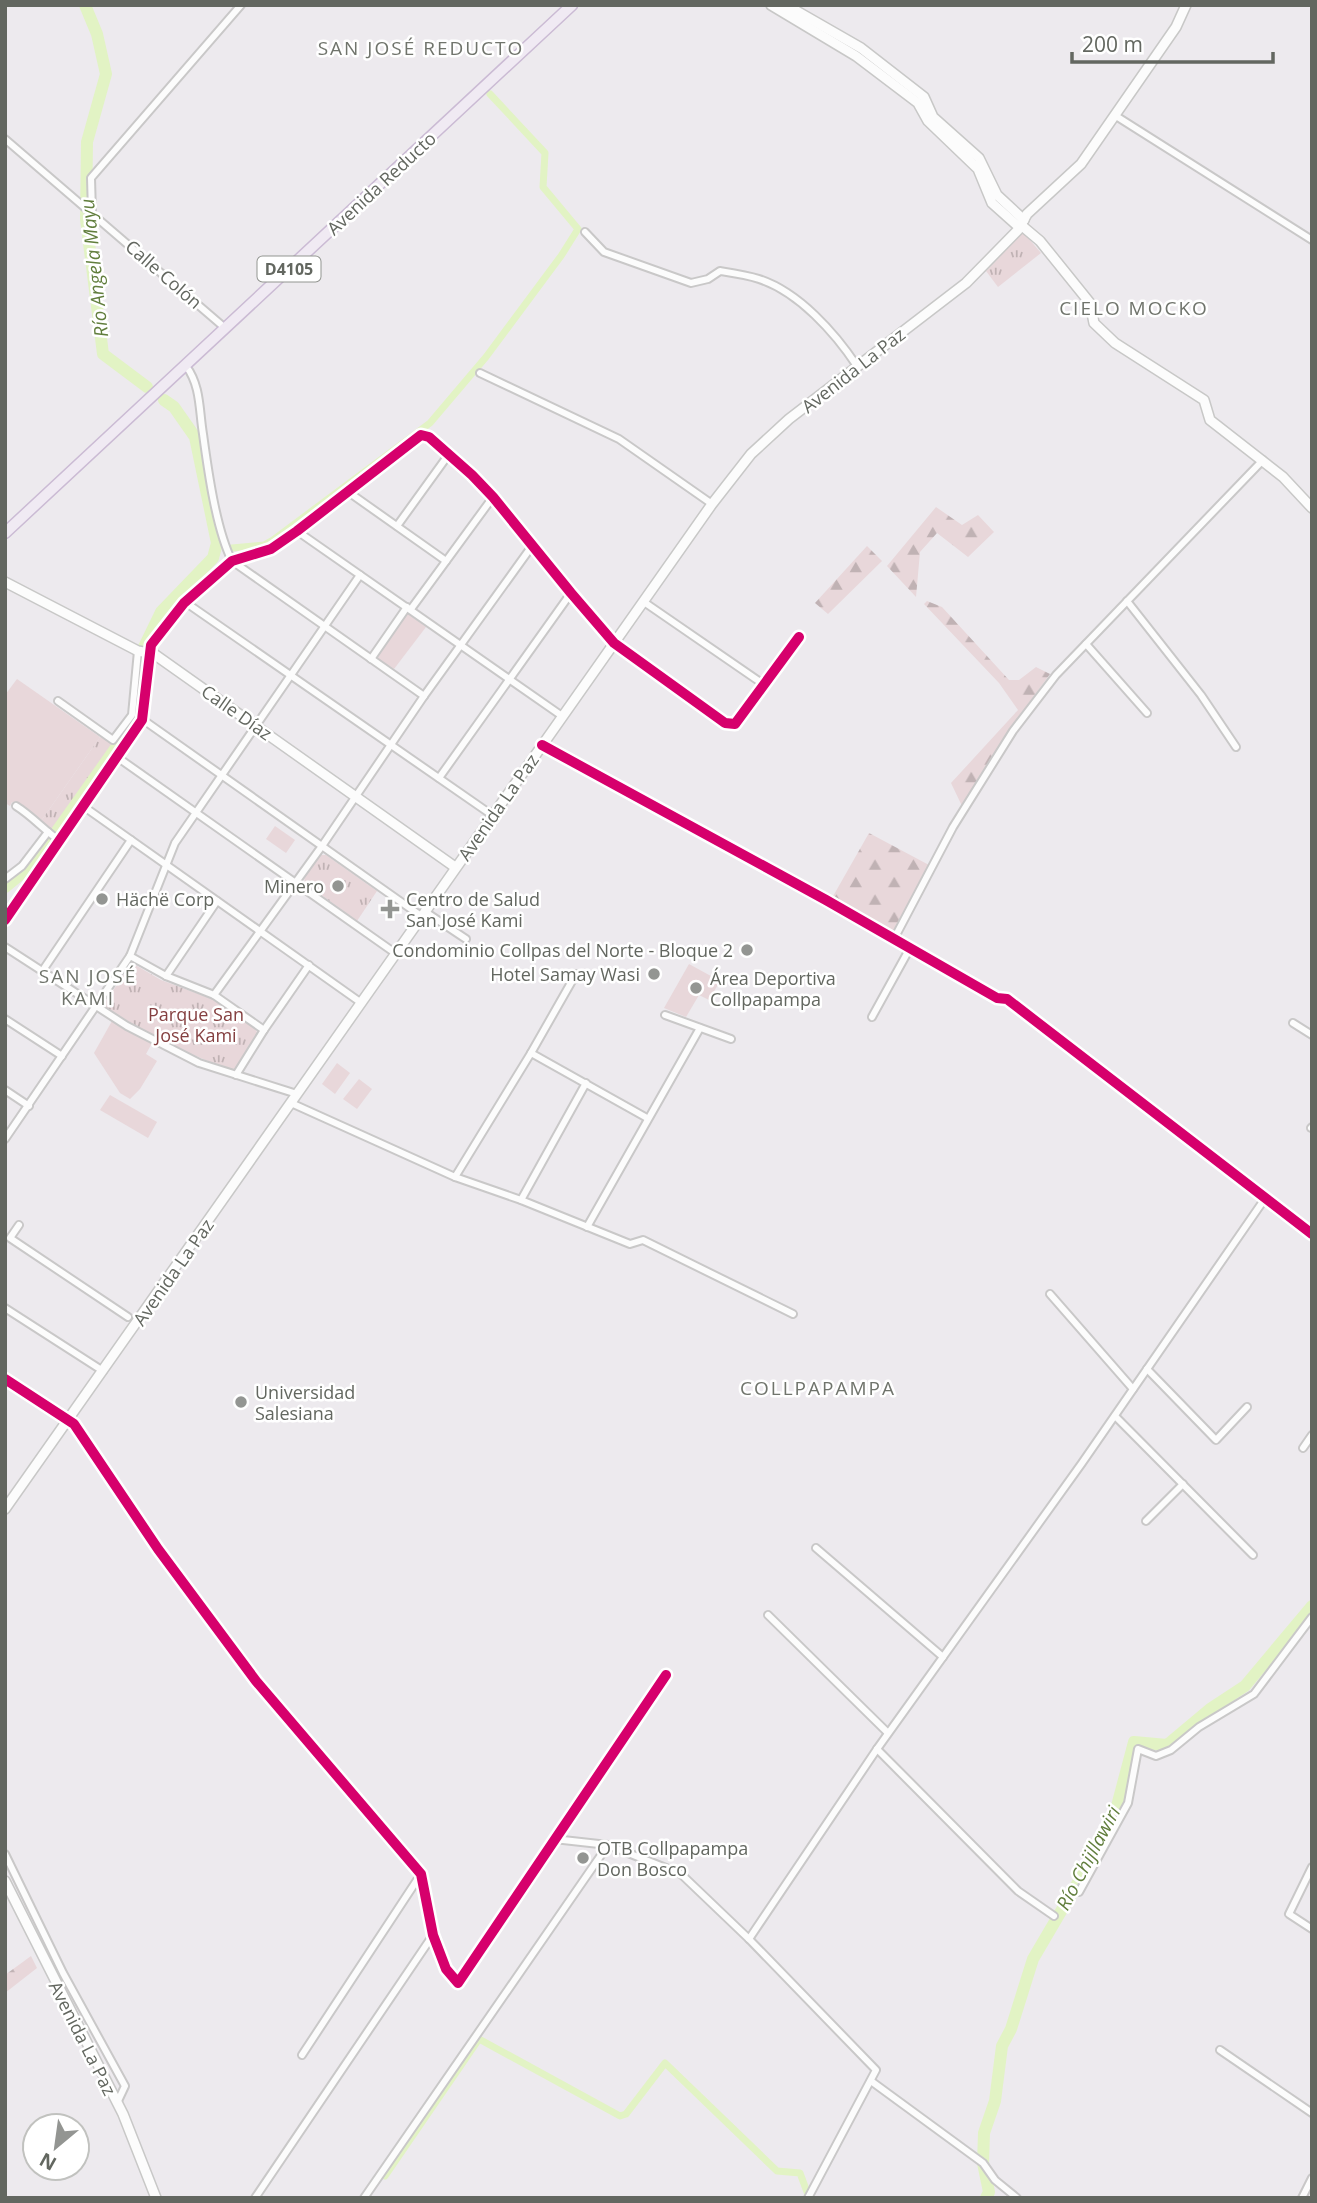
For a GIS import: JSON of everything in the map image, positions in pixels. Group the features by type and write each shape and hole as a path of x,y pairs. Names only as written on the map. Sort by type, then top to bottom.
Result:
{"main road":[{"name":"Avenida Reducto","path":"5,533 572,5"},
{"name":"Avenida La Paz","path":"5,1509 562,716 712,504 751,454 789,419 966,283 1022,224 1027,214 1081,164 1176,27 1186,5"},
{"path":"779,6 858,52 923,97 944,132 979,158 997,195 1040,241 1090,303 1094,323 1115,343 1204,400 1210,420 1283,477 1312,508"},
{"name":"Calle Díaz","path":"5,582 138,651 154,654 456,867"},
{"name":"Avenida La Paz","path":"5,1881 117,2103 156,2198"}],"street":[{"path":"92,212 91,178 241,5"},
{"path":"1116,116 1312,240"},
{"name":"Calle Colón","path":"5,139 225,328"},
{"path":"585,232 604,252 691,283 708,279 720,271 760,279 815,315 841,342 857,366"},
{"path":"186,366 194,377 199,396 202,433 223,544 232,561 424,696"},
{"path":"480,373 619,439 712,504"},
{"path":"5,920 142,719 151,645 185,602 232,561 271,549 297,531 421,435 429,437 449,454 493,497 614,643 725,723 735,724 799,637"},
{"path":"397,526 449,454"},
{"path":"894,939 953,827 1013,731 1056,675 1263,460"},
{"path":"347,491 446,561"},
{"path":"371,659 493,497"},
{"path":"297,531 562,716"},
{"path":"214,995 532,546"},
{"path":"5,1139 130,956 175,843 360,575"},
{"path":"439,778 570,593"},
{"path":"1127,601 1201,695 1236,747"},
{"path":"185,602 492,815"},
{"path":"644,602 764,684"},
{"path":"1086,643 1147,713"},
{"path":"58,701 113,740 132,715 138,651"},
{"path":"142,719 422,914 466,939"},
{"path":"542,745 997,998 1007,999 1312,1234"},
{"path":"117,757 395,953"},
{"path":"16,806 60,841"},
{"path":"83,806 360,1002"},
{"path":"5,879 22,866 47,832"},
{"path":"43,970 131,840"},
{"path":"166,976 217,901"},
{"path":"5,947 127,1026 199,1063 297,1094"},
{"path":"872,1017 909,948"},
{"path":"130,956 166,976 214,995 264,1030"},
{"path":"236,1075 309,965"},
{"path":"455,1177 576,974"},
{"path":"665,1015 731,1039"},
{"path":"5,1019 62,1056"},
{"path":"1293,1023 1312,1035"},
{"path":"587,1227 700,1028"},
{"path":"531,1053 647,1118"},
{"path":"521,1200 586,1083"},
{"path":"5,1090 29,1106"},
{"path":"291,1103 455,1177 521,1200 630,1244 643,1240 793,1314"},
{"path":"749,1939 877,1748 1115,1416 1266,1196"},
{"path":"19,1225 10,1238 128,1317"},
{"path":"1050,1294 1133,1389"},
{"path":"5,1308 103,1371"},
{"path":"1147,1369 1216,1440 1247,1407"},
{"path":"5,1380 74,1424 158,1549 256,1681 421,1874 433,1935 446,1969 458,1983 666,1675"},
{"path":"1115,1416 1253,1555"},
{"path":"1303,1448 1312,1435"},
{"path":"1146,1521 1183,1485"},
{"path":"816,1548 943,1657"},
{"path":"768,1615 888,1733"},
{"path":"1079,1892 1128,1803 1138,1749 1156,1756 1171,1750 1199,1727 1254,1694 1312,1617"},
{"path":"877,1748 1018,1891 1054,1916"},
{"path":"554,1839 608,1845 681,1874 749,1939 876,2070 808,2198"},
{"path":"364,2198 608,1845"},
{"path":"5,1854 63,1973 125,2086 117,2103"},
{"path":"1312,1867 1289,1914 1312,1928"},
{"path":"302,2056 421,1874"},
{"path":"255,2198 433,1935"},
{"path":"1220,2050 1312,2113"},
{"path":"871,2081 983,2163 995,2180 1017,2198"},
{"path":"1302,2198 1312,2178"}],"green space":[{"path":"1023,232 1041,253 998,287 986,271"},
{"path":"936,507 962,525 978,515 994,532 968,557 937,533 920,552 916,597 887,566"},
{"path":"867,546 882,561 828,614 815,603"},
{"path":"927,601 942,607 1009,680 1019,680 1036,667 1050,674 1008,732 962,806 951,783 1018,710 999,683 924,604"},
{"path":"407,613 426,627 394,669 375,657"},
{"path":"17,679 100,737 41,821 12,802 10,806 5,803 5,695"},
{"path":"100,737 113,742 119,739 125,742 59,837 49,831 41,821"},
{"path":"275,826 295,840 286,853 266,839"},
{"path":"869,833 929,865 895,933 832,898"},
{"path":"320,855 326,855 377,891 357,921 305,883 304,877"},
{"name":"Parque San José Kami","path":"132,963 161,980 212,999 256,1029 257,1033 235,1071 167,1042 103,1005"},
{"name":"Área Deportiva Collpapampa","path":"689,964 720,981 709,1000 699,995 686,1017 664,1008"},
{"path":"112,1021 152,1043 146,1054 157,1061 140,1089 130,1099 120,1093 94,1053"},
{"path":"337,1063 350,1073 335,1094 322,1084"},
{"path":"359,1079 372,1089 357,1109 343,1099"},
{"path":"110,1095 157,1122 148,1138 100,1110"},
{"path":"31,1956 37,1968 5,1993 5,1975"}],"waterway":[{"name":"Río Angela Mayu","path":"85,5 97,34 106,74 87,142 86,219 103,354 147,387"},
{"path":"232,548 264,545 273,540 430,423 486,357 578,229 543,187 545,153 490,94"},
{"name":"Río Angela Mayu","path":"144,647 161,612 213,558 217,543 195,437 174,407 164,400"},
{"name":"Río Angela Mayu","path":"57,831 137,718 142,658"},
{"name":"Río Angela Mayu","path":"5,887 33,864 49,842"},
{"name":"Río Chijllawiri","path":"986,2198 989,2192 983,2163 984,2133 995,2101 1002,2046 1011,2029 1033,1959 1087,1867 1117,1806 1134,1742 1167,1745 1210,1709 1245,1686 1312,1606"},
{"path":"385,2176 479,2039 620,2116 626,2114 665,2063 777,2171 800,2173 807,2192"}],"cycle path":[{"path":"5,920 142,720 151,645 184,603 232,561 271,549 297,531 421,435 429,437 493,497 614,643 725,723 735,724 799,637"},
{"path":"542,745 826,900 997,998 1007,999 1312,1234"},
{"path":"5,1379 74,1424 158,1549 256,1681 421,1874 433,1935 446,1969 458,1983 666,1675"}],"place":[{"name":"Minero","path":"338,886"},
{"name":"Hächë Corp","path":"102,899"},
{"name":"Centro de Salud San José Kami","path":"390,909"},
{"name":"Condominio Collpas del Norte - Bloque 2","path":"747,950"},
{"name":"Hotel Samay Wasi","path":"654,974"},
{"name":"Área Deportiva Collpapampa","path":"696,988"},
{"name":"Universidad Salesiana","path":"241,1402"},
{"name":"OTB Collpapampa Don Bosco","path":"583,1858"}],"district":[{"name":"SAN JOSÉ REDUCTO","path":"421,48"},
{"name":"CIELO MOCKO","path":"1134,308"},
{"name":"SAN JOSÉ KAMI","path":"88,987"},
{"name":"COLLPAPAMPA","path":"818,1388"}]}
